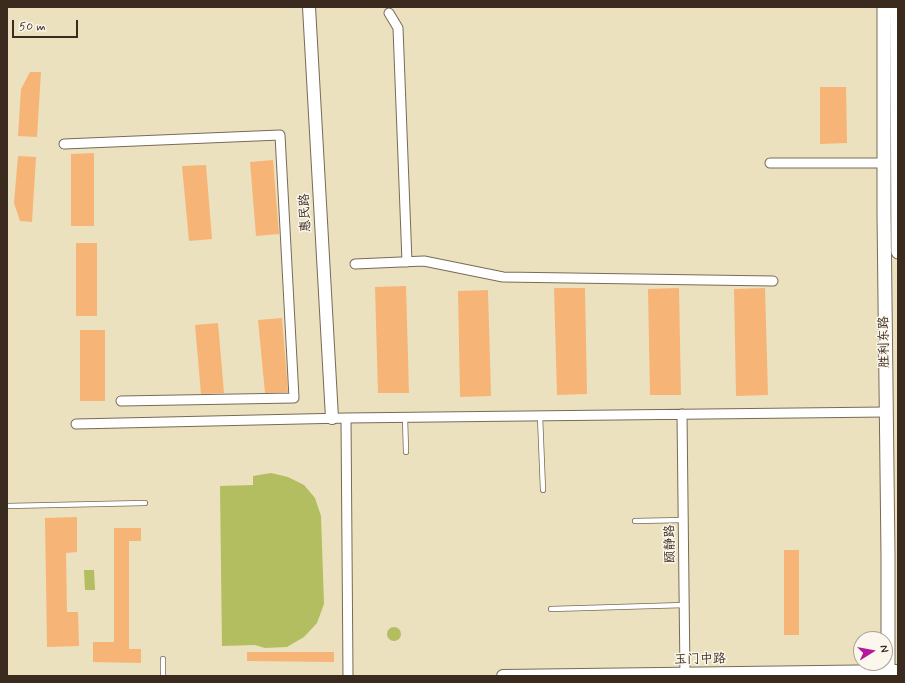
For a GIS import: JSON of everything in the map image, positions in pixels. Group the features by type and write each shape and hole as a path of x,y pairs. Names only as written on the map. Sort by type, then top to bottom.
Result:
{"main road":[{"name":"胜利东路","path":"884,7 886,412 891,673"},
{"path":"897,7 898,252"}],"street":[{"name":"惠民路","path":"309,7 332,418"},
{"path":"389,10 398,28 407,262"},
{"path":"64,144 280,135 294,398 121,401"},
{"path":"770,164 884,163"},
{"path":"355,264 424,261 503,277 773,280"},
{"path":"76,424 332,418 886,412"},
{"name":"颐静路","path":"682,414 685,675"},
{"path":"346,418 348,676"},
{"name":"玉门中路","path":"503,676 891,673"}],"lane":[{"path":"540,416 543,490"},
{"path":"405,417 406,452"},
{"path":"7,506 145,503"},
{"path":"635,521 684,520"},
{"path":"551,608 685,605"},
{"path":"163,659 163,676"}],"green space":[{"path":"271,473 288,477 304,485 315,498 321,516 324,604 317,623 304,637 287,647 265,648 255,645 222,646 220,486 253,485 253,476"},
{"path":"84,570 94,570 95,590 85,590"},
{"path":"391,627 397,627 401,631 401,637 397,641 391,641 387,637 387,631"}],"building":[{"path":"30,72 41,72 37,137 18,136 21,89"},
{"path":"820,87 846,87 847,143 820,144"},
{"path":"94,153 94,226 71,226 71,154"},
{"path":"18,156 36,157 32,222 20,221 14,203"},
{"path":"273,160 279,234 256,236 250,162"},
{"path":"206,165 212,239 189,241 182,166"},
{"path":"76,243 97,243 97,316 76,316"},
{"path":"406,286 409,393 378,393 375,287"},
{"path":"554,288 585,288 587,394 557,395"},
{"path":"679,288 681,395 650,395 648,289"},
{"path":"765,288 768,395 736,396 734,289"},
{"path":"488,290 491,396 460,397 458,291"},
{"path":"282,318 288,392 265,393 258,320"},
{"path":"218,323 224,393 201,394 195,325"},
{"path":"80,330 105,330 105,401 80,401"},
{"path":"77,517 77,552 66,553 67,612 78,612 79,646 47,647 45,518"},
{"path":"114,528 141,528 141,541 129,541 129,649 141,649 141,663 93,662 93,642 114,642"},
{"path":"784,550 799,550 799,635 784,635"},
{"path":"247,652 334,652 334,662 247,661"}]}
